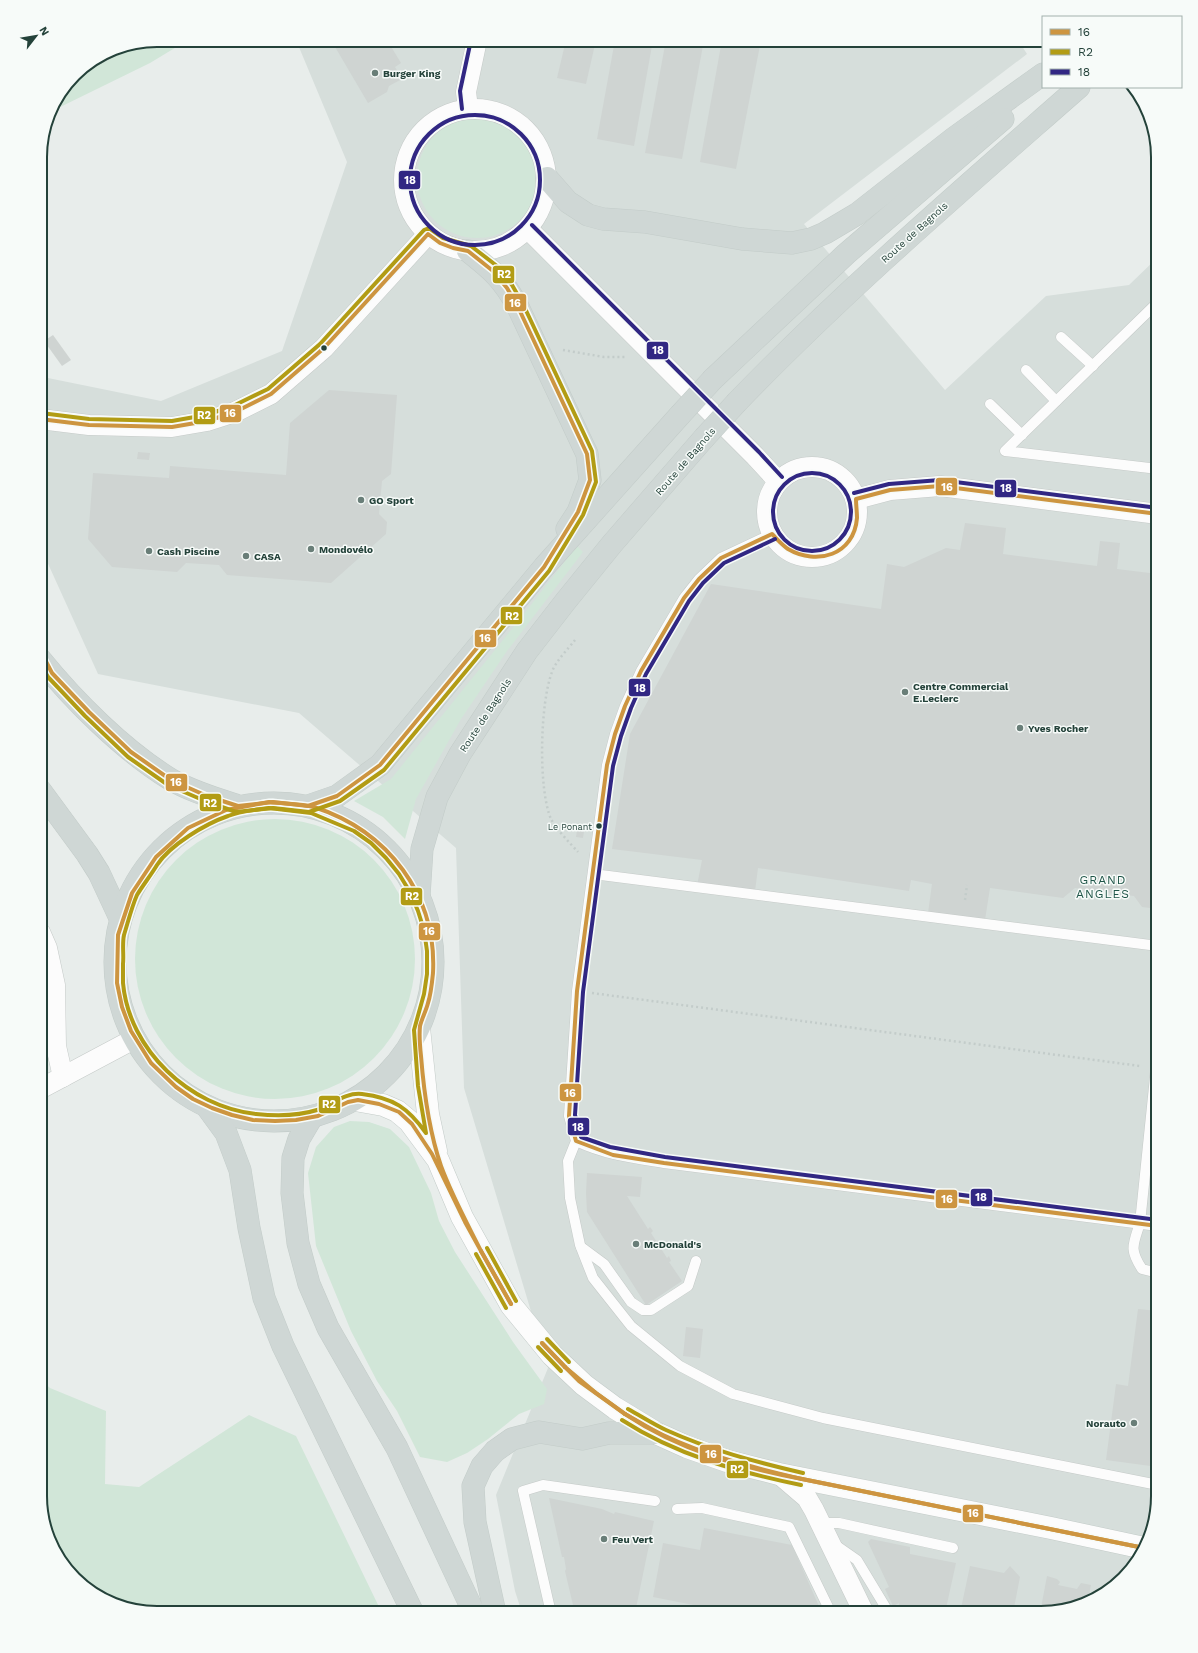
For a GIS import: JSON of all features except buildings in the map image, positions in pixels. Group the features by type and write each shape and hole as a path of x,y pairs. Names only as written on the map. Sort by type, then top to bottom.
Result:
{"main road":[{"path":"547,178 568,202 588,215 603,219 645,222 742,239 792,242 811,239 830,231 857,214 954,138 1042,75"},
{"path":"308,806 337,796 380,765 544,567 713,379 846,254 1042,85"},
{"name":"Route de Bagnols","path":"419,896 422,849 436,797 460,754 532,645 612,544 704,438 819,321 888,256 1078,88"},
{"path":"468,251 493,271 507,288 518,307 587,454 590,480 578,512 544,567"},
{"path":"47,667 131,752 171,780 207,796 238,806"},
{"path":"47,800 99,873 120,918"},
{"path":"273,802 308,806 336,815 363,829 385,848 405,870 419,896 429,922 433,949 433,976 428,1003 419,1028 403,1057 381,1081 355,1100 334,1110 312,1117 286,1121 259,1121 232,1116 207,1107 178,1090 154,1067 134,1039 119,1001 116,980 114,960 120,918 137,879 164,846 198,821 238,806 273,802"},
{"path":"419,1028 428,1114 438,1160 462,1217 511,1305 552,1355 584,1386 615,1408 656,1433 687,1447 727,1461 779,1474 1138,1547"},
{"path":"355,1100 383,1105 397,1111 409,1121 438,1160"},
{"path":"207,1107 226,1133 240,1170 249,1228 264,1298 284,1346 410,1606"},
{"path":"312,1117 299,1139 293,1158 292,1192 298,1242 309,1284 328,1328 397,1448 471,1606"},
{"path":"493,1606 475,1522 472,1486 482,1466 495,1451 512,1439 539,1432 582,1439 609,1433 656,1433"}],"street":[{"path":"468,108 466,92 476,47"},
{"path":"468,108 487,109 506,115 522,126 535,140 543,158 547,178 542,205 528,229 504,245 490,250 468,251 453,248 440,243 428,234 414,218 406,199 403,178 406,158 415,139 430,124 448,113 468,108"},
{"path":"528,229 564,267 756,456 778,481"},
{"path":"47,420 89,425 172,427 207,421 235,412 271,394 313,358 428,234"},
{"path":"806,467 822,468 837,474 849,485 856,499 858,512 856,525 851,537 842,547 830,555 818,558 804,557 792,553 780,545 772,534 767,516 769,498 778,481 791,472 806,467"},
{"path":"856,499 890,490 940,486 1151,513"},
{"path":"47,948 54,986 56,1046 63,1077"},
{"path":"47,1085 134,1039"},
{"path":"779,1474 807,1498 861,1606"}],"lane":[{"path":"1151,309 1005,451 1151,468"},
{"path":"1061,337 1093,366"},
{"path":"1026,370 1056,401"},
{"path":"990,404 1022,435"},
{"path":"772,534 721,558 699,579 684,598 641,671 625,706 610,752 577,991 569,1116 576,1141 568,1161 570,1198 580,1245 593,1278 631,1326 680,1366 733,1394 867,1427 1151,1484"},
{"path":"593,874 1151,945"},
{"path":"1151,1116 1140,1223 1133,1246 1134,1257 1142,1269 1151,1271"},
{"path":"576,1141 613,1155 656,1162 1151,1225"},
{"path":"580,1245 604,1264 631,1302 643,1310 651,1310 688,1286 696,1261"},
{"path":"548,1606 523,1491 543,1486 655,1501"},
{"path":"676,1509 702,1508 789,1527 828,1606"},
{"path":"885,1606 857,1560 825,1532 839,1523 953,1548"}],"path":[{"path":"560,350 604,358 629,357"},
{"path":"575,640 552,670 545,699 542,762 544,795 551,820 578,852"},
{"path":"965,900 967,885"},
{"path":"577,991 1151,1067"}],"shaded area":[{"path":"299,47 1022,47 1027,54 804,224 945,390 1046,296 1129,285 1151,264 1151,1496 1150,1510 1143,1538 1128,1563 1119,1574 1108,1583 1083,1598 1055,1605 1041,1606 520,1606 515,1591 496,1495 548,1368 464,1088 456,848 299,713 98,674 47,561 47,378 161,401 282,351 347,162"}],"green space":[{"path":"176,47 150,63 59,108 79,79 109,58 143,48"},
{"path":"477,118 500,122 520,135 533,155 537,178 533,201 520,221 500,234 477,238 454,234 434,221 421,201 417,178 421,155 434,135 454,122"},
{"path":"577,546 583,552 507,651 461,719 416,799 405,839 383,817 354,801 391,779"},
{"path":"261,819 289,819 302,821 329,829 341,835 364,851 383,870 392,881 405,905 413,932 415,959 413,986 405,1013 392,1037 374,1058 353,1076 329,1089 302,1097 289,1099 261,1099 248,1097 221,1089 197,1076 176,1058 158,1037 145,1013 137,986 135,973 135,945 137,932 145,905 158,881 176,860 197,842 221,829 248,821"},
{"path":"350,1121 369,1122 390,1129 409,1147 431,1193 439,1221 455,1252 513,1342 547,1389 544,1404 519,1414 488,1439 467,1453 447,1462 420,1457 397,1411 377,1381 351,1331 316,1246 308,1173 316,1147 334,1127"},
{"path":"47,1385 50,1388 106,1411 105,1484 139,1487 249,1415 296,1436 379,1606 143,1605 115,1598 90,1583 79,1574 70,1563 55,1538 48,1510 47,1496"}],"transit line":[{"name":"18","path":"462,109 460,91 469,47"},
{"name":"18","path":"481,115 494,117 506,122 526,139 533,149 538,161 540,180 538,199 533,211 516,231 506,238 494,243 469,245 456,243 444,238 424,221 417,211 412,199 410,174 412,161 417,149 434,129 444,122 456,117 481,115"},
{"name":"18","path":"532,225 759,452 782,477"},
{"name":"R2","path":"47,414 89,419 172,421 206,415 233,406 268,389 320,344 424,230 429,228 443,238 471,246 497,266 512,285 523,304 592,451 596,482 583,515 549,571 384,770 340,801 309,812 273,808 236,812 205,801 168,785 128,757 85,716 47,675"},
{"name":"16","path":"47,420 89,425 172,427 207,421 235,412 271,394 324,348 428,234 440,243 453,248 468,251 493,271 507,288 518,307 587,454 590,480 578,512 544,567 380,765 337,796 308,806 273,802 238,806 207,796 171,780 131,752 89,712 52,673 47,663"},
{"name":"18","path":"804,473 820,473 834,479 845,490 851,504 851,512 851,520 845,534 834,545 820,551 804,551 790,545 779,534 773,520 773,504 779,490 790,479 804,473"},
{"name":"18","path":"854,493 889,484 940,480 1151,507"},
{"name":"16","path":"1151,513 940,486 890,490 856,499 857,518 854,531 849,541 841,549 832,554 811,557 799,554 788,549 772,534 721,558 699,579 684,598 641,671 625,706 615,734 607,765 577,991 569,1116 576,1141 613,1155 664,1163 1151,1225"},
{"name":"18","path":"775,539 724,563 703,583 689,601 646,674 621,736 613,766 583,992 575,1115 581,1137 610,1147 665,1157 1151,1219"},
{"name":"16","path":"269,802 314,807 341,818 364,832 385,850 403,870 417,893 426,918 432,944 433,973 430,996 420,1026 420,1045 425,1098 433,1139 445,1177 481,1251 465,1222 432,1154 412,1124 399,1112 379,1104 358,1100 348,1102 318,1116 296,1120 253,1120 232,1115 193,1099 176,1087 151,1063 131,1031 122,1007 117,983 118,935 132,893 156,857 188,828 226,810 269,802"},
{"name":"R2","path":"269,808 311,813 354,831 371,843 386,858 399,874 410,892 424,930 427,951 427,974 424,994 414,1030 418,1086 426,1133 413,1117 399,1106 383,1098 362,1094 350,1095 323,1108 295,1114 264,1115 232,1109 208,1100 186,1087 167,1071 150,1052 137,1031 128,1008 123,983 123,938 137,895 163,857 189,836 209,824 233,814 269,808"},
{"name":"R2","path":"487,1248 516,1301"},
{"name":"16","path":"481,1251 511,1304"},
{"name":"16","path":"481,1251 511,1304"},
{"name":"R2","path":"476,1254 506,1308"},
{"name":"R2","path":"547,1339 569,1362"},
{"name":"16","path":"542,1343 565,1367"},
{"name":"16","path":"542,1343 565,1367"},
{"name":"R2","path":"538,1347 561,1371"},
{"name":"16","path":"565,1367 596,1393 625,1414"},
{"name":"16","path":"565,1367 579,1381 625,1414"},
{"name":"R2","path":"628,1409 661,1428 699,1444 751,1460 803,1473"},
{"name":"16","path":"625,1414 658,1433 697,1449 749,1466 802,1479"},
{"name":"16","path":"625,1414 667,1438 710,1456 756,1469 802,1479"},
{"name":"R2","path":"622,1420 664,1443 708,1461 801,1485"},
{"name":"16","path":"802,1479 1138,1547"},
{"name":"16","path":"802,1479 1138,1547"}],"place":[{"name":"Burger King","path":"375,73"},
{"name":"GO Sport","path":"361,500"},
{"name":"Mondovélo","path":"311,549"},
{"name":"Cash Piscine","path":"149,551"},
{"name":"CASA","path":"246,556"},
{"name":"Centre Commercial E.Leclerc","path":"905,692"},
{"name":"Yves Rocher","path":"1020,728"},
{"name":"Le Ponant","path":"599,826"},
{"name":"McDonald's","path":"636,1244"},
{"name":"Norauto","path":"1134,1423"},
{"name":"Feu Vert","path":"604,1539"}],"district":[{"name":"GRAND ANGLES","path":"1103,887"}]}
